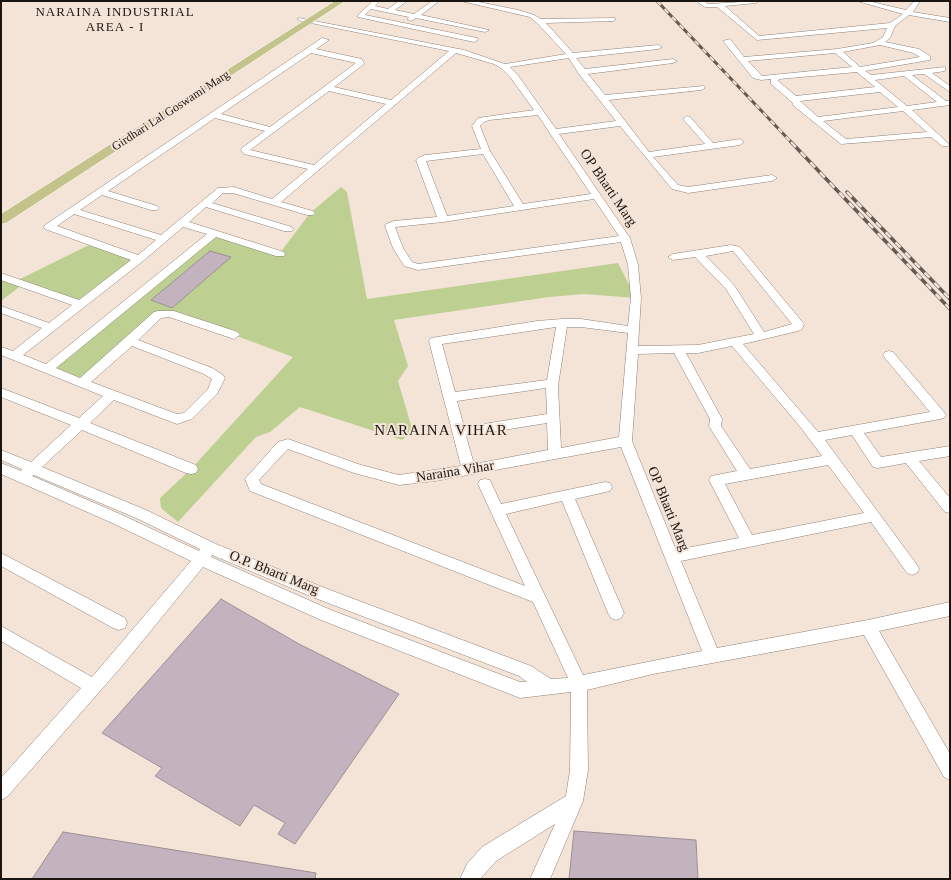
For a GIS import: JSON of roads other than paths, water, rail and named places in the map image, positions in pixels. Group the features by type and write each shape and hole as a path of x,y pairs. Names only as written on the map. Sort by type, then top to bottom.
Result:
{"main road":[{"name":"Girdhari Lal Goswami Marg","path":"1,220 305,20 329,1"},
{"name":"Girdhari Lal Goswami Marg","path":"1,208 305,20 340,1"}],"street":[{"path":"377,1 360,16 474,40"},
{"path":"389,11 404,1"},
{"path":"388,36 436,1"},
{"path":"464,1 492,3 524,13 539,21 570,56 621,123 675,187 684,190 772,178"},
{"path":"699,1 705,5 756,1"},
{"path":"860,1 908,13 950,20"},
{"path":"743,60 837,51 868,47 881,43 886,38 892,26 908,13 917,1"},
{"path":"718,4 775,57"},
{"path":"369,7 485,30"},
{"path":"539,21 613,19"},
{"name":"OP Bharti Marg","path":"305,20 454,50 497,62 504,66 514,76 540,112 625,238 633,265 636,298 624,441 712,656"},
{"path":"756,38 892,26"},
{"path":"139,259 49,227 325,40"},
{"path":"727,41 758,77 858,70 926,59"},
{"path":"881,43 916,51 950,74"},
{"path":"504,66 570,56 658,47"},
{"path":"310,50 361,63 270,130 245,149 245,151 315,168"},
{"path":"274,203 454,50"},
{"path":"837,51 858,70 907,109 947,145"},
{"path":"582,72 673,61"},
{"path":"869,78 942,69"},
{"path":"926,71 950,90"},
{"path":"906,74 948,103"},
{"path":"775,77 774,82 794,99 797,104 818,119 844,142 931,134 936,135"},
{"path":"328,88 393,102"},
{"path":"603,98 701,88"},
{"path":"794,99 882,89"},
{"path":"818,119 948,103"},
{"path":"520,208 486,151 476,126 488,118 540,112"},
{"path":"214,115 270,130"},
{"path":"687,119 711,146"},
{"path":"553,132 621,123"},
{"path":"647,155 740,142"},
{"path":"443,219 421,160 425,158 486,151"},
{"path":"14,356 164,239 221,190 229,189 310,213"},
{"path":"100,192 154,208"},
{"path":"597,196 443,219 390,225 398,248 408,264 418,267 625,238"},
{"path":"205,204 288,229"},
{"path":"74,211 164,239"},
{"path":"181,224 280,254"},
{"path":"48,369 214,234"},
{"path":"631,350 698,349 735,342 798,326 798,324 736,249 731,248 673,257"},
{"path":"698,254 730,287 761,336"},
{"path":"1,276 80,304"},
{"path":"1,309 50,327"},
{"path":"82,383 158,315 166,313 234,335"},
{"path":"555,455 552,418 553,383 562,323"},
{"path":"469,470 435,341 537,325 562,323 581,323 633,330"},
{"path":"1,351 177,419 188,416 213,391 219,378 208,371 130,341"},
{"path":"735,342 815,437 912,569"},
{"path":"678,350 716,419 716,426 747,475"},
{"path":"815,437 940,415 889,355"},
{"path":"451,397 553,383"},
{"path":"1,392 191,469"},
{"path":"27,473 112,395"},
{"path":"460,432 552,418"},
{"path":"855,430 878,463 950,450"},
{"name":"Naraina Vihar","path":"539,598 255,487 252,479 283,445 288,444 358,469 399,480 435,476 555,455 624,441"},
{"name":"O.P. Bharti Marg","path":"1,454 27,473 115,518 206,553 326,615 520,690 579,684 712,656 868,627 950,609"},
{"path":"909,458 950,508"},
{"path":"748,541 716,480 832,459"},
{"name":"O.P. Bharti Marg","path":"1,468 27,473"},
{"path":"485,484 579,684 579,770 574,801 540,879"},
{"path":"497,510 605,487"},
{"path":"567,496 616,614"},
{"path":"672,557 874,516"},
{"path":"1,791 206,553"},
{"path":"1,559 119,623"},
{"path":"868,627 950,771"},
{"path":"1,633 93,686"},
{"path":"470,879 474,871 489,854 574,801"}],"railway":[{"path":"657,1 792,143"},
{"path":"791,142 950,309"},
{"path":"847,192 950,299"}],"district":[{"name":"NARAINA INDUSTRIAL AREA - I","path":"115,20"},
{"name":"NARAINA VIHAR","path":"441,431"}]}
